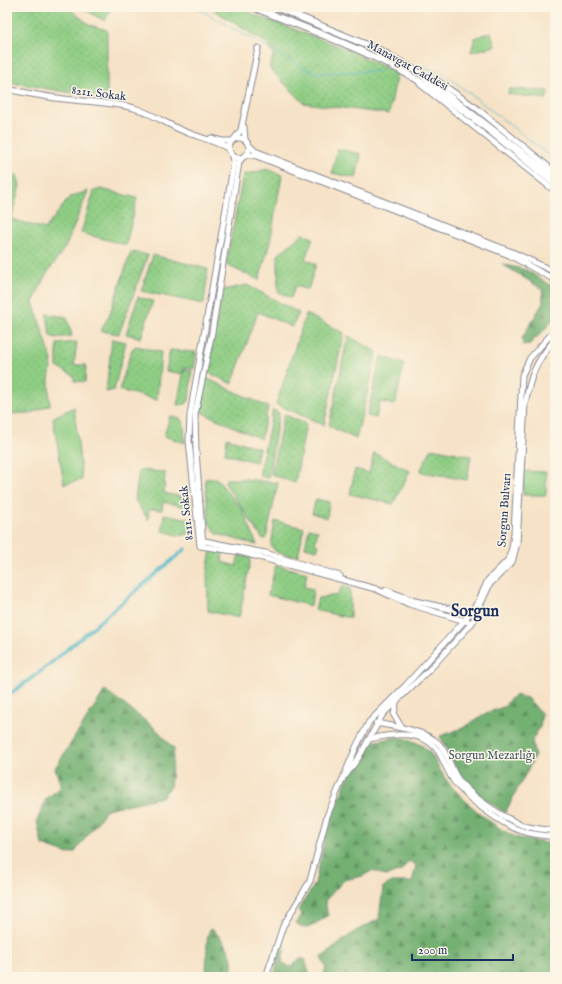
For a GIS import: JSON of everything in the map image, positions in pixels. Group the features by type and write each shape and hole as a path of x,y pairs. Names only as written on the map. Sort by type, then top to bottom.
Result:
{"highway":[{"name":"Manavgat Caddesi","path":"253,7 361,51 412,77 462,110 555,184"},
{"name":"Manavgat Caddesi","path":"276,7 381,51 423,76 555,178"}],"street":[{"path":"477,616 470,613 415,601 376,586 265,553 202,542 195,414 212,332 239,162 244,156 248,152 244,131 258,48 241,130 233,140 229,149 233,156 238,158 244,156 254,155 260,157 501,252 555,280"},
{"path":"423,76 436,80 474,107 555,172"},
{"path":"412,77 555,191"},
{"name":"8211. Sokak","path":"7,89 62,99 109,102 148,113 173,126 221,144 229,149"},
{"path":"173,126 222,141 233,140 247,142 255,151 512,252 555,272"},
{"name":"8211. Sokak","path":"233,156 234,162 226,214 215,268 190,415 189,441 202,542 376,589 426,610 472,623"},
{"name":"Sorgun Bulvarı","path":"341,782 369,722 406,686 464,621 478,602 486,583 505,565 512,548 521,382 525,366 530,358 555,330"},
{"name":"Sorgun Bulvarı","path":"341,782 369,740 383,714 397,702 472,623 477,616 490,584 512,562 517,550 524,416 530,382 538,360 555,339"},
{"path":"530,358 538,360"},
{"path":"521,382 530,382"},
{"path":"397,702 394,716 402,728"},
{"path":"369,722 420,733 438,742 462,783 490,807 522,825 555,831"},
{"path":"363,733 369,740 402,734 417,737 429,742 438,751 457,786 482,807 520,831 555,837"},
{"path":"266,977 283,926 310,881 325,824 341,782"}],"green space":[{"path":"9,7 67,7 90,25 107,30 107,93 102,98 7,82 7,45 11,19"},
{"path":"80,7 112,7 105,21"},
{"path":"209,7 242,7 253,14 339,46 397,73 389,114 304,103 269,68 274,54 266,43"},
{"path":"491,32 495,46 471,52 475,38"},
{"path":"509,89 548,91 547,99 508,94"},
{"path":"337,149 361,154 356,178 332,173"},
{"path":"268,169 282,175 270,242 259,280 226,265 243,175"},
{"path":"17,175 20,185 11,219 45,229 70,197 88,191 66,246 46,275 33,302 52,360 49,380 50,405 31,413 7,414 7,176"},
{"path":"101,189 137,198 126,245 81,233 94,191"},
{"path":"302,234 313,238 305,259 316,264 308,290 295,286 291,298 278,292 278,255"},
{"path":"131,252 148,255 119,334 101,331 110,313"},
{"path":"153,255 208,269 204,304 141,291"},
{"path":"502,264 526,270 555,288 555,319 530,344 523,345 522,338 543,303 542,289"},
{"path":"247,285 299,313 292,327 258,312 232,384 207,372 223,290"},
{"path":"138,297 153,301 141,338 126,334"},
{"path":"47,314 67,317 72,336 56,338 50,336"},
{"path":"306,314 344,333 324,425 276,404"},
{"path":"348,336 377,352 356,439 329,426"},
{"path":"112,339 126,342 114,390 106,392"},
{"path":"77,342 74,365 86,365 85,382 74,381 74,376 57,367 57,344"},
{"path":"136,346 161,352 157,400 119,390 132,349"},
{"path":"170,350 196,352 194,369 184,368 182,374 166,371"},
{"path":"382,356 404,364 395,405 380,402 376,418 367,416 380,359"},
{"path":"184,370 192,371 189,401 186,404 177,405"},
{"path":"206,378 268,407 261,439 201,412"},
{"path":"74,407 82,480 64,484 53,419 54,417"},
{"path":"273,410 279,413 268,478 260,476 260,468"},
{"path":"284,414 306,424 295,483 271,474"},
{"path":"170,416 180,418 184,426 185,443 164,436"},
{"path":"227,438 259,448 256,462 225,454"},
{"path":"432,448 471,456 467,480 422,472 421,469"},
{"path":"374,453 410,471 393,504 350,494 355,469 369,473"},
{"path":"139,470 165,472 164,493 191,499 192,508 163,502 162,510 149,509 148,520 135,500"},
{"path":"523,471 546,472 546,495 523,495"},
{"path":"216,478 243,511 257,545 217,534 209,523 205,479"},
{"path":"226,479 246,479 278,483 266,539 262,538 225,483"},
{"path":"316,499 329,502 327,518 312,513"},
{"path":"164,514 190,519 194,525 190,533 181,536 162,531"},
{"path":"275,521 304,528 298,556 279,553 271,546"},
{"path":"309,528 318,531 315,543 319,546 317,550 305,547"},
{"path":"211,550 223,551 222,562 236,566 239,555 251,558 239,618 208,611 207,573"},
{"path":"276,565 307,573 304,587 313,589 311,606 268,595"},
{"path":"342,586 350,588 350,618 315,610 318,598 338,595"},
{"path":"105,690 156,729 174,749 170,787 162,797 107,809 75,852 68,854 42,845 37,821 46,799 61,787 55,768"},
{"name":"Sorgun Mezarlığı","path":"515,695 527,698 542,714 540,727 532,740 535,756 505,813 480,796 462,780 440,736 463,728 486,713 506,706 507,702"},
{"path":"397,737 411,740 427,750 445,779 453,788 492,823 519,838 555,844 555,977 323,977 326,967 321,958 354,932 379,919 383,887 392,882 412,882 416,865 409,861 401,871 386,876 373,870 363,876 344,880 325,901 328,916 310,927 300,927 296,923 302,915 298,910 315,884 326,832 346,781 371,742"},
{"path":"210,929 214,930 232,957 232,970 229,977 206,977 207,940"},
{"path":"281,945 285,946 282,963 291,967 299,959 305,959 309,973 313,977 274,977"}],"waterway":[{"path":"195,7 313,73 379,71"},
{"path":"420,67 439,72 455,82 555,160"},
{"path":"7,696 44,669 185,549"}],"district":[{"name":"Sorgun","path":"475,610"}]}
